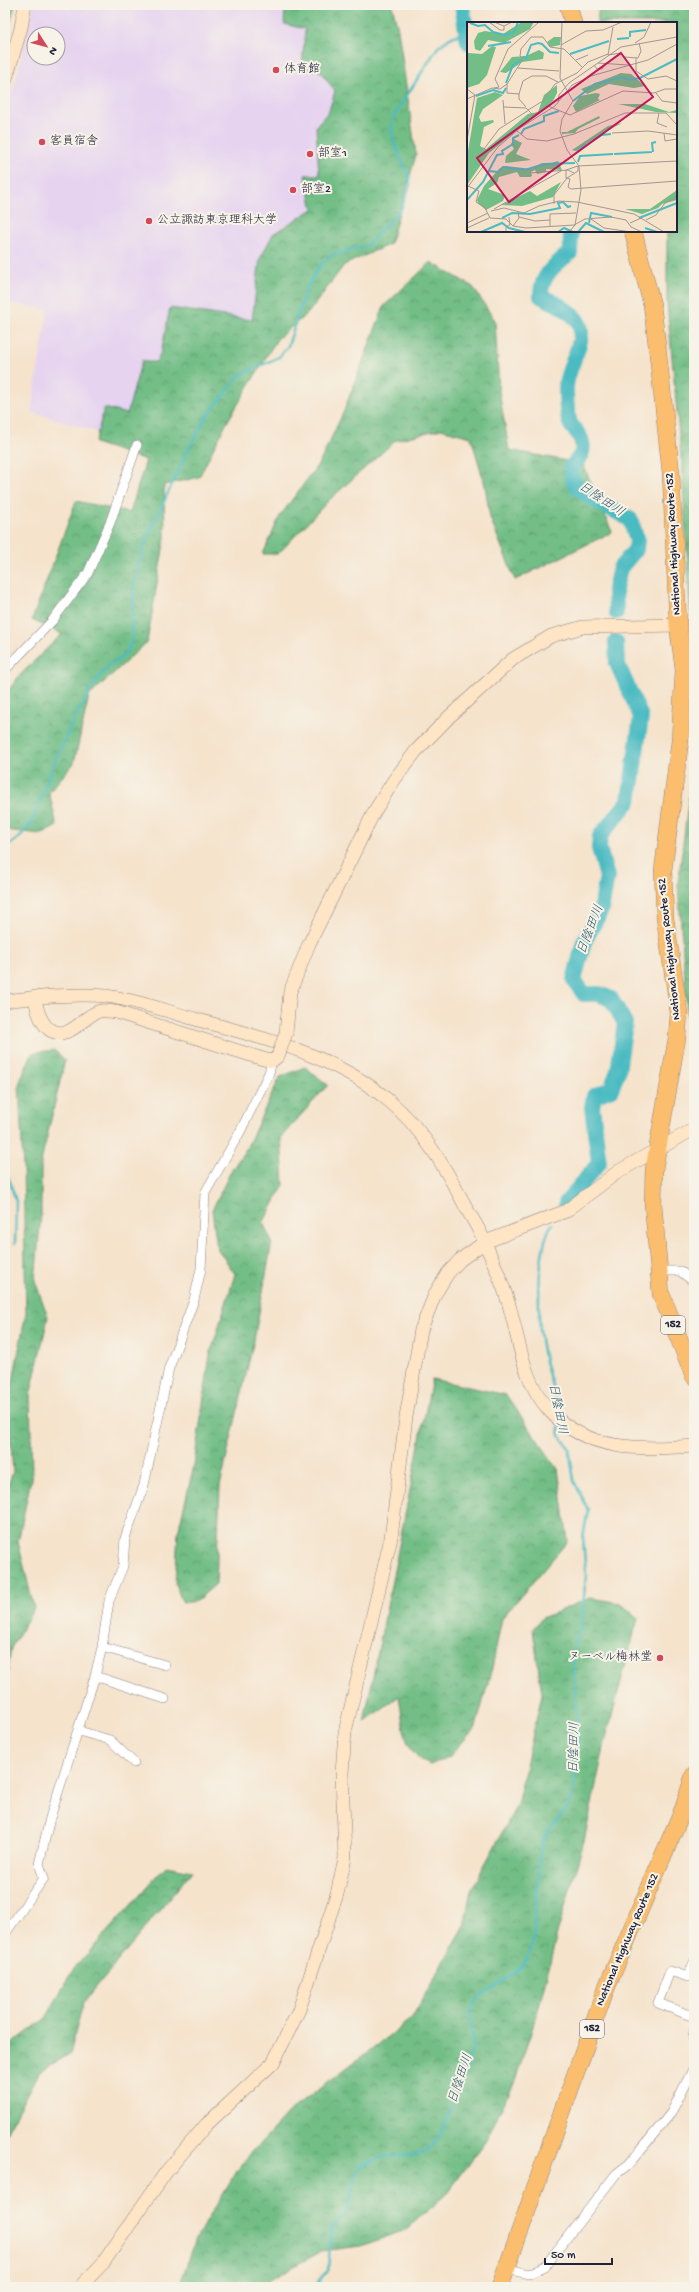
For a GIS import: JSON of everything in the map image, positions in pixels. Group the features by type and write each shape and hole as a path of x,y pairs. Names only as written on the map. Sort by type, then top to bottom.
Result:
{"highway":[{"path":"568,5 573,22"},
{"name":"National Highway Route 152","path":"633,232 652,305 657,345 671,473 678,625 684,670 684,706 663,871 665,918 678,1013 677,1038 654,1169 653,1204 661,1294 694,1376"},
{"name":"National Highway Route 152","path":"500,2287 605,1991 684,1807 694,1775"}],"street":[{"path":"5,82 21,28 25,5"},
{"path":"5,670 52,621 88,573 110,523 137,445"},
{"path":"5,1934 44,1878 39,1864 50,1818 79,1731 95,1676 102,1647 109,1601 123,1566 126,1538 144,1486 169,1368 194,1300 201,1269 205,1193 250,1112 269,1073 286,1034 290,992 309,944 374,812 394,780 421,746 450,716 513,659 551,636 583,627 678,625"},
{"path":"5,1001 35,997 105,996 137,1003 272,1042 322,1059 347,1072 387,1099 421,1133 453,1179 485,1242 510,1310 525,1368 532,1384 548,1409 566,1426 595,1441 637,1448 694,1446"},
{"path":"35,997 38,1016 48,1028 56,1032 66,1032 100,1011 116,1012 275,1058"},
{"path":"80,2287 103,2263 166,2172 201,2131 273,2062 299,2010 337,1894 345,1858 342,1772 345,1732 391,1538 406,1417 421,1330 435,1294 448,1273 460,1260 485,1242 566,1211 619,1171 694,1129"},
{"path":"659,1271 680,1271 694,1282"},
{"path":"102,1647 165,1665"},
{"path":"95,1676 164,1699"},
{"path":"79,1731 110,1740 134,1763"},
{"path":"694,1962 688,1977 670,1971 658,2003 694,2017"},
{"path":"506,2269 529,2274 545,2266 616,2174 629,2164 670,2113 694,2067"}],"shaded area":[{"name":"公立諏訪東京理科大学","path":"33,5 285,5 284,24 305,28 302,68 320,71 335,91 329,111 316,126 319,175 305,175 313,209 273,234 260,259 252,320 170,309 161,352 156,362 142,360 127,414 104,409 98,432 31,412 48,310 5,303 5,114 16,80 26,36 26,66 66,66 66,26 28,26"}],"green space":[{"path":"5,5 15,5 5,42"},
{"path":"285,5 392,5 398,29 416,155 390,244 344,265 309,312 277,339 226,424 199,477 164,485 165,537 147,642 89,696 74,763 49,792 57,826 42,834 5,830 5,695 20,675 62,634 32,620 76,501 130,513 146,460 95,443 104,408 127,414 142,360 156,362 161,352 170,308 252,320 260,259 273,234 313,209 305,175 319,175 316,126 329,111 335,91 320,71 302,68 305,29 284,24"},
{"path":"599,5 694,5 694,1052 689,1034 678,884 691,780 692,641 682,467 667,303 667,232 677,232 677,22 597,22"},
{"path":"431,262 473,287 495,321 499,391 509,450 583,464 612,532 515,580 490,518 485,485 471,437 441,429 396,440 329,500 278,554 263,554 280,516 320,462 344,411 384,306"},
{"path":"54,1050 65,1060 41,1162 41,1214 35,1281 48,1317 30,1396 32,1474 18,1542 34,1608 11,1648 5,1693 5,1492 13,1472 8,1406 26,1313 23,1167 19,1084 32,1053"},
{"path":"305,1067 328,1085 281,1137 284,1185 263,1223 272,1242 254,1340 220,1486 216,1584 196,1601 183,1603 175,1584 178,1532 194,1465 210,1355 235,1274 217,1248 212,1210 231,1171 246,1149 280,1077"},
{"path":"432,1379 506,1395 558,1469 568,1541 502,1618 492,1668 476,1727 449,1757 430,1765 414,1752 409,1744 403,1726 399,1696 364,1722"},
{"path":"590,1598 620,1603 638,1618 606,1738 584,1841 558,1930 538,2010 515,2081 485,2142 446,2195 405,2230 361,2246 321,2251 257,2287 179,2287 196,2239 242,2163 291,2110 411,2019 464,1927 471,1890 517,1805 542,1694 533,1629 542,1618"},
{"path":"166,1866 192,1871 83,2003 70,2053 38,2073 5,2135 5,2049 46,2018 72,1971"}],"waterway":[{"name":"日陰田川","path":"462,5 467,36"},
{"path":"5,848 20,837 32,822 56,758 77,713 89,696 89,691 107,667 122,657 128,650 131,641 134,586 143,547 185,456 206,417 240,375 279,357 288,346 307,287 321,264 332,255 366,246 401,209 410,185 409,177 393,140 391,126 395,114 438,47 450,38 466,31"},
{"name":"日陰田川","path":"571,232 570,253 554,266 546,277 541,289 541,296 571,314 578,322 581,329 581,337 569,372 566,389 566,406 569,419 583,444 583,449 578,460 571,467 573,480 577,486 590,497 631,520 637,541 636,549 620,568 615,589 616,612"},
{"name":"日陰田川","path":"566,1203 599,1163 592,1107 594,1096 611,1089 618,1071 625,1023 611,999 599,994 584,994 574,980 584,942 601,910 607,877 599,848 600,836 629,801 641,717 617,663 616,642"},
{"path":"5,1156 7,1173 16,1201 15,1243"},
{"name":"日陰田川","path":"552,1224 543,1250 539,1286 539,1305 543,1351 555,1396 557,1411"},
{"name":"日陰田川","path":"314,2287 328,2271 331,2230 348,2211 356,2173 363,2164 382,2157 416,2155 426,2151 433,2145 444,2128 473,2048 470,2010 481,1995 512,1975 524,1964 533,1945 540,1851 544,1837 566,1810 573,1792 578,1758 573,1659 575,1640 581,1628 586,1575 583,1538 588,1510 574,1481 569,1448 560,1436 559,1426"}],"place":[{"name":"体育館","path":"276,70"},
{"name":"客員宿舎","path":"42,142"},
{"name":"部室1","path":"310,154"},
{"name":"部室2","path":"293,190"},
{"name":"公立諏訪東京理科大学","path":"149,221"},
{"name":"ヌーベル梅林堂","path":"660,1658"}]}
